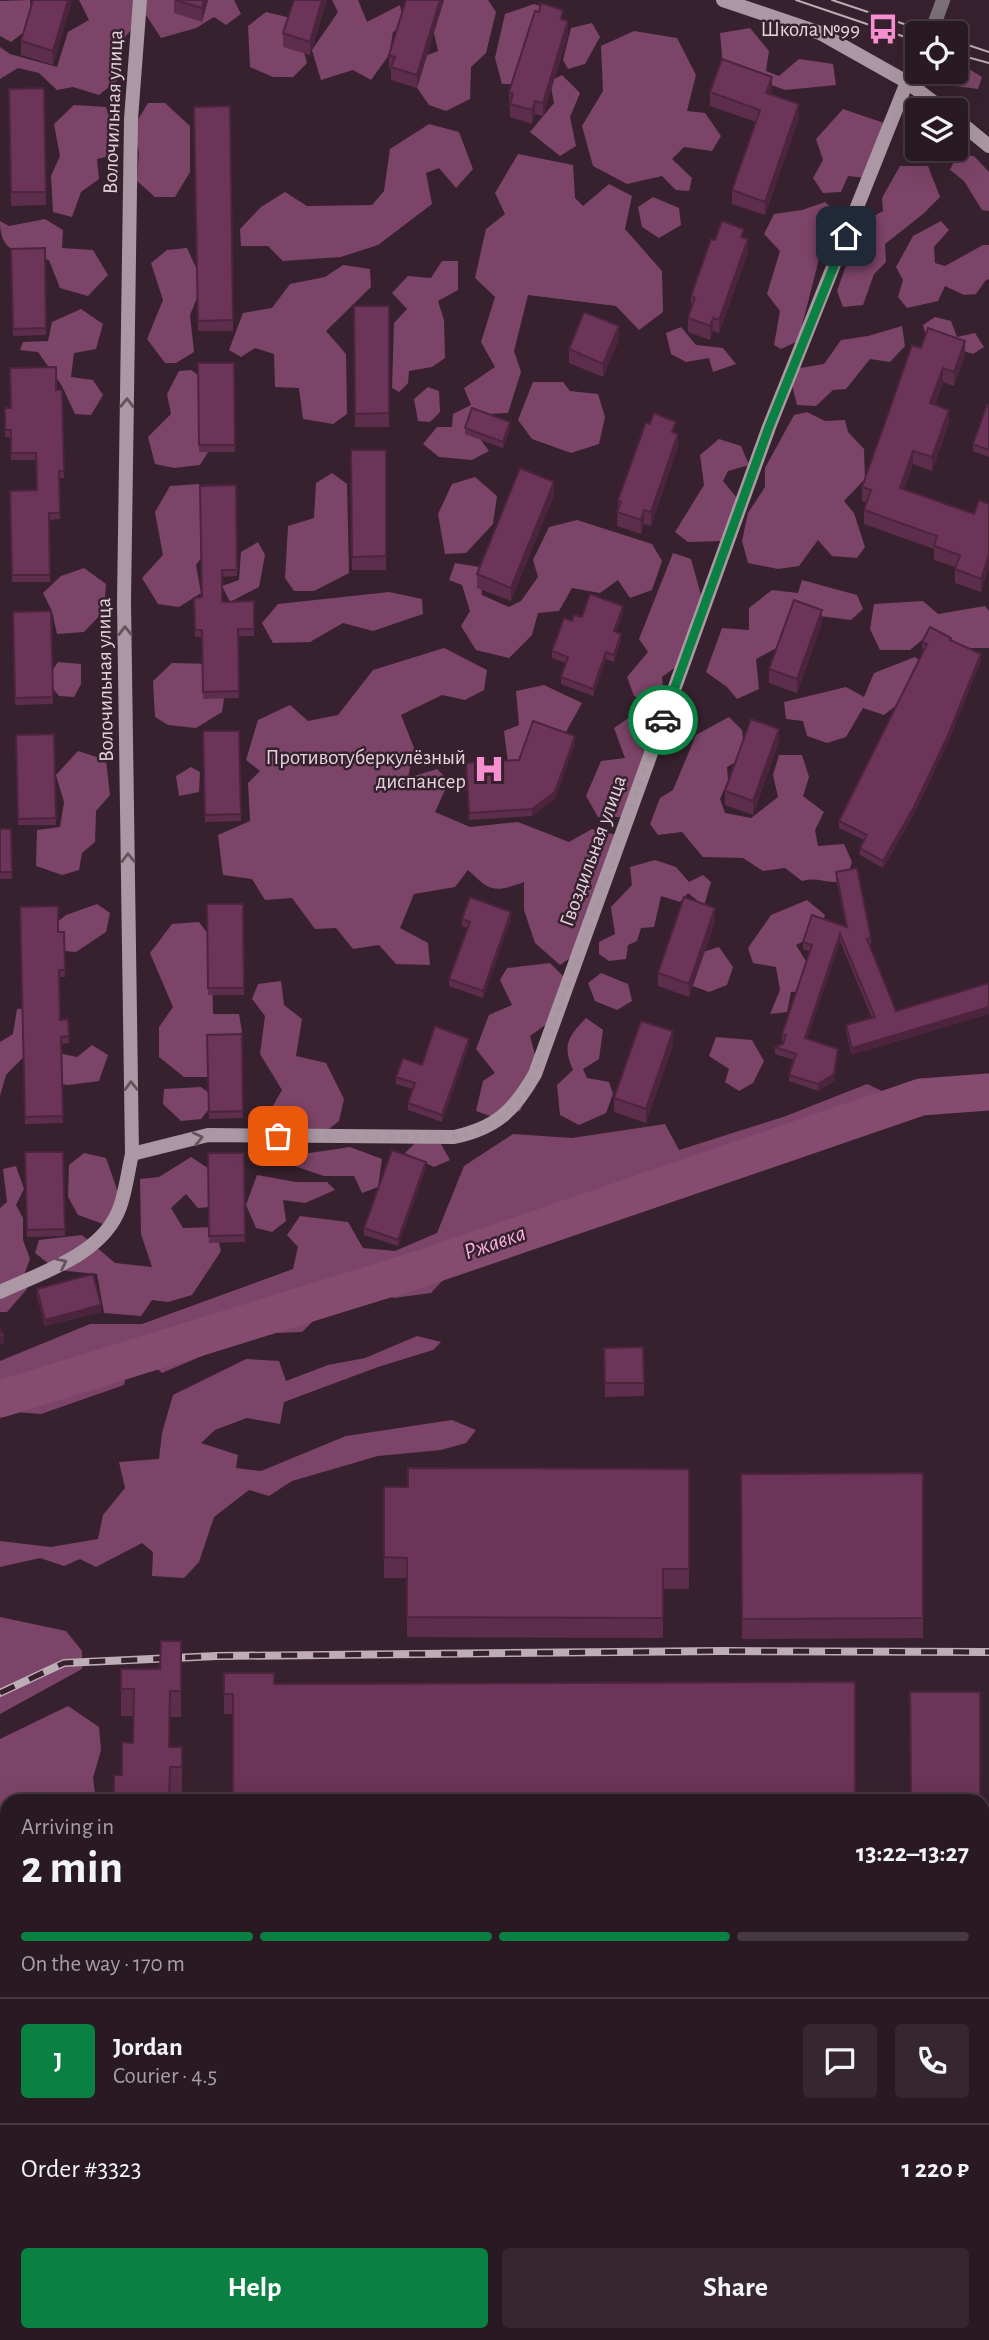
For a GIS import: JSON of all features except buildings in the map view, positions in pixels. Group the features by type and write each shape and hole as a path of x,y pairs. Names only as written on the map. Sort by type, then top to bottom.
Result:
{"street":[{"name":"Волочильная улица","path":"0,1292 72,1259 105,1234 120,1207 132,1154 124,602 131,119 140,0"},
{"path":"723,0 820,33 905,81"},
{"path":"935,21 943,0"},
{"name":"Гвоздильная улица","path":"132,1154 208,1135 454,1137 475,1133 495,1124 520,1100 535,1074 769,427 906,84"},
{"path":"910,84 928,98"},
{"path":"968,129 989,146"}],"shaded area":[{"path":"30,0 33,25 11,42 0,36 0,1"},
{"path":"79,0 134,0 131,30 118,45 122,57 121,77 99,95 73,87 57,90 39,73 18,68 0,79 0,47 10,54 57,67 68,32 89,20"},
{"path":"144,0 234,0 241,14 226,25 214,17 196,28 161,38 142,9"},
{"path":"332,0 358,0 367,22 400,5 404,26 393,32 389,55 371,80 353,70 321,80 312,50 338,12"},
{"path":"437,0 488,0 496,12 486,53 471,67 470,99 446,111 429,105 413,82 420,58 438,51 431,20"},
{"path":"534,4 546,8 529,84 502,84 495,58 505,14"},
{"path":"266,12 295,19 307,63 293,77 273,77 250,67 248,26"},
{"path":"592,23 600,37 585,64 568,69 563,60 571,28"},
{"path":"750,28 769,51 766,71 779,76 799,59 833,64 836,85 785,90 723,67 720,33"},
{"path":"634,31 677,38 696,75 687,111 705,113 721,136 712,151 684,147 672,159 692,178 689,191 676,190 662,176 627,184 593,166 582,126 603,91 601,46"},
{"path":"968,68 982,77 978,89 940,84 968,84"},
{"path":"562,75 580,93 570,117 576,146 560,156 530,132 554,103 550,81"},
{"path":"148,103 165,103 190,126 190,172 175,197 155,197 137,181 139,153 134,126"},
{"path":"74,105 106,107 115,135 110,156 97,159 99,179 81,192 72,217 53,212 51,176 60,156 54,124"},
{"path":"843,109 884,123 875,179 848,176 841,192 823,193 813,178 823,160 816,139"},
{"path":"429,124 459,132 473,169 456,188 439,168 426,173 432,204 378,245 341,257 283,261 268,246 241,246 240,229 261,207 285,192 307,206 372,205 384,191 390,149"},
{"path":"518,154 573,165 575,198 583,206 609,184 632,196 625,229 662,271 663,312 639,330 616,306 528,295 514,351 521,372 508,413 488,414 475,432 489,451 472,460 439,457 423,444 437,427 452,427 453,414 471,405 464,388 495,367 481,342 495,297 475,278 486,229 505,214 495,193"},
{"path":"968,156 974,156 989,172 989,211 982,210 964,181 950,170 954,161 968,161"},
{"path":"900,166 928,166 940,197 885,244 886,262 874,274 863,305 843,307 837,291 848,260 860,256 867,220 883,211 882,198"},
{"path":"653,197 679,208 681,225 659,238 642,227 638,207"},
{"path":"825,202 846,220 837,248 819,259 798,341 781,349 774,345 780,311 767,294 780,251 764,234 774,214 802,210"},
{"path":"45,219 63,230 62,248 93,250 108,275 88,296 60,288 49,260 14,250 4,240 0,221 9,226"},
{"path":"941,221 949,230 934,247 935,263 945,266 983,245 989,245 989,279 976,294 964,295 945,286 938,301 907,308 898,297 903,280 896,267 913,236"},
{"path":"187,248 203,283 190,315 194,352 176,363 165,363 147,339 163,300 151,263 167,250"},
{"path":"442,261 458,261 458,290 438,301 444,320 445,358 432,367 409,371 408,383 399,392 392,388 394,323 407,309 392,293 408,276 431,278"},
{"path":"343,265 370,269 371,287 326,331 346,354 347,414 333,424 303,419 299,388 275,387 274,354 255,348 241,357 229,350 243,313 272,308 290,284 325,277"},
{"path":"81,309 103,324 96,349 74,353 71,377 93,380 103,395 91,415 75,414 62,386 38,352 20,350 23,342 48,341 52,322"},
{"path":"935,317 951,321 957,337 975,333 984,347 973,354 927,339 923,325"},
{"path":"902,326 905,346 890,362 870,359 846,389 833,390 816,406 797,405 791,381 800,368 824,364 841,340 868,336"},
{"path":"681,327 696,345 723,348 736,364 713,372 709,358 686,362 671,354 666,333"},
{"path":"191,370 213,386 213,444 200,465 174,468 155,464 148,437 171,414 167,394 179,371"},
{"path":"533,382 563,382 570,391 598,394 605,417 599,444 571,453 532,439 518,420"},
{"path":"428,387 439,391 440,412 430,422 418,421 414,399"},
{"path":"807,412 825,421 845,420 848,432 864,449 865,479 844,501 854,513 865,547 857,558 832,556 818,540 799,566 778,569 748,563 742,541 748,513 765,487 765,468 794,415"},
{"path":"719,439 741,446 749,465 728,471 723,481 737,498 724,541 688,542 675,532 704,485 700,455"},
{"path":"332,473 347,484 349,573 314,591 294,591 285,578 288,526 314,518 316,483"},
{"path":"475,477 497,496 493,524 466,553 445,554 438,514 452,484"},
{"path":"199,484 211,514 207,550 196,565 201,593 179,607 158,604 142,578 163,555 155,512 170,486"},
{"path":"577,520 652,544 662,561 652,590 630,598 618,580 600,593 572,588 559,611 538,613 532,635 509,658 476,650 461,626 470,611 462,585 449,580 455,563 479,567 482,595 509,607 521,601 538,577 533,560 549,527"},
{"path":"258,542 265,555 259,587 230,602 222,586 239,580 241,552"},
{"path":"673,553 691,559 702,599 677,666 662,677 664,698 648,702 634,696 627,677 648,652 639,639"},
{"path":"84,568 106,584 104,611 84,632 57,634 52,611 43,593 61,576"},
{"path":"802,580 857,595 863,609 851,620 811,615 788,642 756,659 759,689 737,699 727,687 706,672 722,628 749,630 749,608 772,590 798,593"},
{"path":"389,592 422,599 423,614 373,631 343,623 310,642 273,643 262,623 278,604"},
{"path":"923,601 938,614 985,606 989,611 989,648 965,648 933,631 910,650 880,650 870,629 874,604"},
{"path":"444,648 487,670 484,690 465,700 442,695 401,715 414,748 408,778 437,769 449,781 435,812 470,827 518,822 569,842 592,829 617,835 573,956 560,965 535,943 524,910 524,882 506,888 493,888 482,883 468,870 455,887 414,894 400,928 428,943 430,965 396,964 379,945 353,949 336,928 315,929 292,898 265,900 252,879 223,875 218,835 250,821 248,783 260,771 246,760 258,720 290,705 308,721 338,715 373,670"},
{"path":"915,657 926,665 913,692 884,715 863,708 846,737 827,743 807,736 803,721 786,719 784,702 846,687 864,697 874,673"},
{"path":"58,662 81,664 81,684 74,697 59,696 46,680"},
{"path":"172,663 212,664 226,684 222,712 196,728 168,725 155,717 153,681"},
{"path":"544,685 582,703 557,748 527,769 508,762 504,731 519,725 516,691"},
{"path":"640,710 656,719 632,817 598,817 586,796 601,761 625,758 614,728"},
{"path":"729,717 742,730 745,757 727,767 728,780 720,799 725,813 751,818 778,797 773,775 779,755 802,755 809,777 803,796 824,812 815,830 818,846 844,844 852,862 846,880 802,881 785,868 763,871 743,858 703,857 682,832 658,835 650,824 660,798 673,790 696,735"},
{"path":"78,751 106,760 110,795 96,811 95,842 82,853 79,870 62,875 36,866 37,830 60,827 64,802 56,775"},
{"path":"191,767 200,772 199,792 179,796 176,776"},
{"path":"655,860 676,867 689,882 703,875 711,882 704,906 688,893 680,902 661,896 654,927 641,928 637,941 628,945 626,959 609,961 599,954 599,942 615,934 611,907 632,885 630,867"},
{"path":"807,900 825,915 819,934 796,945 814,974 806,991 791,992 787,1012 770,1014 780,990 776,967 753,963 748,948 771,915"},
{"path":"97,904 110,913 106,932 76,952 53,950 45,932 66,915"},
{"path":"199,922 220,950 212,970 213,1014 239,1014 242,1032 219,1050 217,1077 184,1077 159,1057 159,1027 173,1007 150,953 172,924"},
{"path":"719,947 733,967 727,985 709,992 687,984 693,955"},
{"path":"550,963 563,976 562,1013 530,1036 539,1070 520,1111 493,1117 476,1111 483,1081 495,1073 476,1049 489,1015 512,1005 500,980 507,968"},
{"path":"601,973 628,984 632,1001 617,1010 595,1001 588,983"},
{"path":"281,981 284,1005 302,1019 296,1056 326,1063 344,1099 339,1121 325,1132 284,1131 267,1116 282,1090 260,1054 265,1016 252,999 258,984"},
{"path":"59,1006 40,1040 6,1075 0,1096 0,1042 13,1034 17,1009"},
{"path":"586,1018 603,1030 599,1059 583,1069 587,1078 609,1082 613,1094 606,1113 579,1125 560,1115 557,1085 573,1070 568,1054 569,1042"},
{"path":"716,1037 752,1040 764,1061 753,1083 739,1091 725,1082 729,1069 709,1056"},
{"path":"92,1045 108,1055 99,1081 68,1085 49,1082 49,1051 77,1057"},
{"path":"867,1084 893,1096 890,1110 791,1147 621,1204 592,1205 555,1227 465,1256 431,1293 394,1298 375,1290 337,1298 302,1332 254,1334 162,1373 145,1358 129,1363 124,1385 41,1414 14,1412 0,1418 0,1361 90,1324 142,1324 293,1269 298,1247 287,1235 300,1216 348,1222 363,1248 395,1251 437,1233 464,1166 513,1134 572,1138 665,1124 679,1150 786,1116"},
{"path":"201,1087 217,1099 201,1119 181,1121 163,1104 164,1089"},
{"path":"415,1143 441,1144 450,1160 434,1167 405,1153"},
{"path":"350,1147 382,1159 378,1187 362,1193 354,1176 324,1176 294,1166 296,1155"},
{"path":"84,1153 106,1158 119,1195 106,1225 78,1215 68,1197 69,1165"},
{"path":"191,1157 220,1176 222,1206 198,1208 186,1194 171,1208 183,1228 215,1227 221,1251 192,1295 168,1302 152,1300 141,1316 104,1313 97,1274 57,1270 35,1253 39,1240 82,1235 115,1263 152,1267 141,1234 140,1179 159,1177"},
{"path":"16,1166 24,1189 16,1205 23,1218 23,1240 30,1259 24,1275 27,1289 7,1312 0,1312 0,1208 7,1202 3,1169"},
{"path":"257,1175 296,1182 327,1182 335,1190 305,1203 283,1200 286,1221 272,1232 256,1228 246,1205"},
{"path":"417,1336 441,1342 433,1350 284,1402 280,1424 247,1418 215,1430 201,1443 238,1455 236,1468 261,1471 346,1436 452,1420 476,1430 466,1443 441,1450 378,1456 292,1481 269,1496 249,1490 214,1517 199,1562 184,1578 152,1576 153,1552 142,1543 96,1567 80,1559 64,1566 40,1558 0,1567 0,1541 51,1547 98,1539 103,1515 125,1488 119,1462 159,1459 162,1433 173,1395 246,1359 279,1361 286,1381 328,1365 365,1358"},
{"path":"0,1617 66,1631 82,1651 82,1669 0,1714"},
{"path":"68,1706 99,1727 101,1750 93,1778 95,1794 0,1794 0,1739"}],"waterway":[{"name":"Ржавка","path":"0,1399 420,1269 921,1097 989,1092"}],"tram line":[{"path":"796,0 905,37"},
{"path":"832,0 905,24"},
{"path":"968,45 989,52"},
{"path":"968,57 989,63"}],"railway":[{"path":"0,1693 64,1663 217,1656 723,1651 989,1652"}],"way so far":[{"path":"278,1136 454,1137 475,1133 495,1124 520,1100 535,1074 663,720"}],"place":[{"name":"Школа №99","path":"883,29"},
{"name":"Противотуберкулёзный диспансер","path":"489,769"}],"route":[{"path":"663,720 769,427 846,236"}]}
